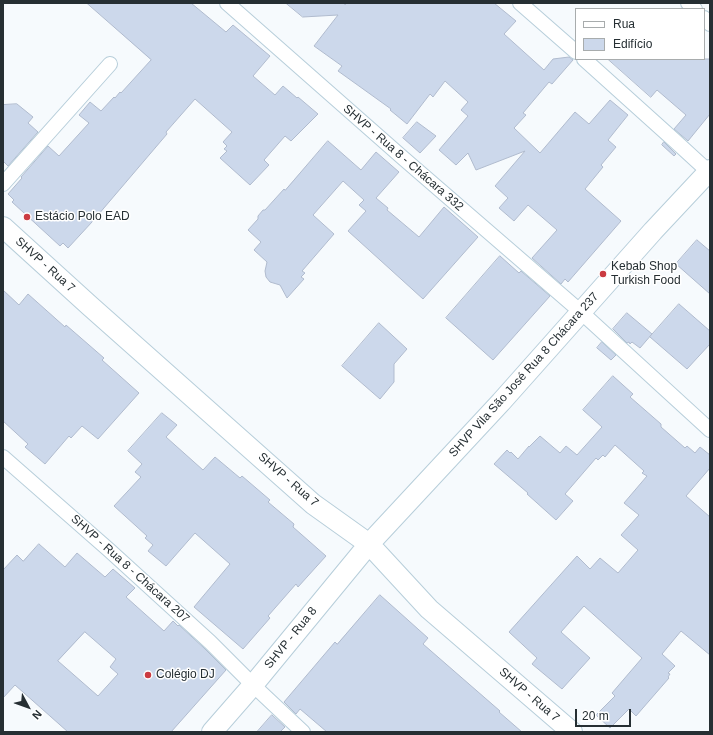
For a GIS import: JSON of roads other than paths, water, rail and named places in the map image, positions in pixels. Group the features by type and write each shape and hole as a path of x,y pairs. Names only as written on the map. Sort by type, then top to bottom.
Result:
{"street":[{"name":"SHVP - Rua 8 - Chácara 332","path":"227,3 397,153 581,312 710,430"},
{"path":"520,3 575,51"},
{"path":"585,60 709,172"},
{"path":"3,184 110,64"},
{"name":"SHVP Vila São José Rua 8 Chácara 237","path":"369,544 501,402 653,231 709,172"},
{"name":"SHVP - Rua 7","path":"3,227 313,504 369,544 429,609 572,732"},
{"name":"SHVP - Rua 8 - Chácara 207","path":"3,457 110,550 210,642 303,732"},
{"name":"SHVP - Rua 8","path":"212,732 253,685 369,544"}],"place":[{"name":"Estácio Polo EAD","path":"27,217"},
{"name":"Kebab Shop Turkish Food","path":"603,274"},
{"name":"Colégio DJ","path":"148,675"}]}
